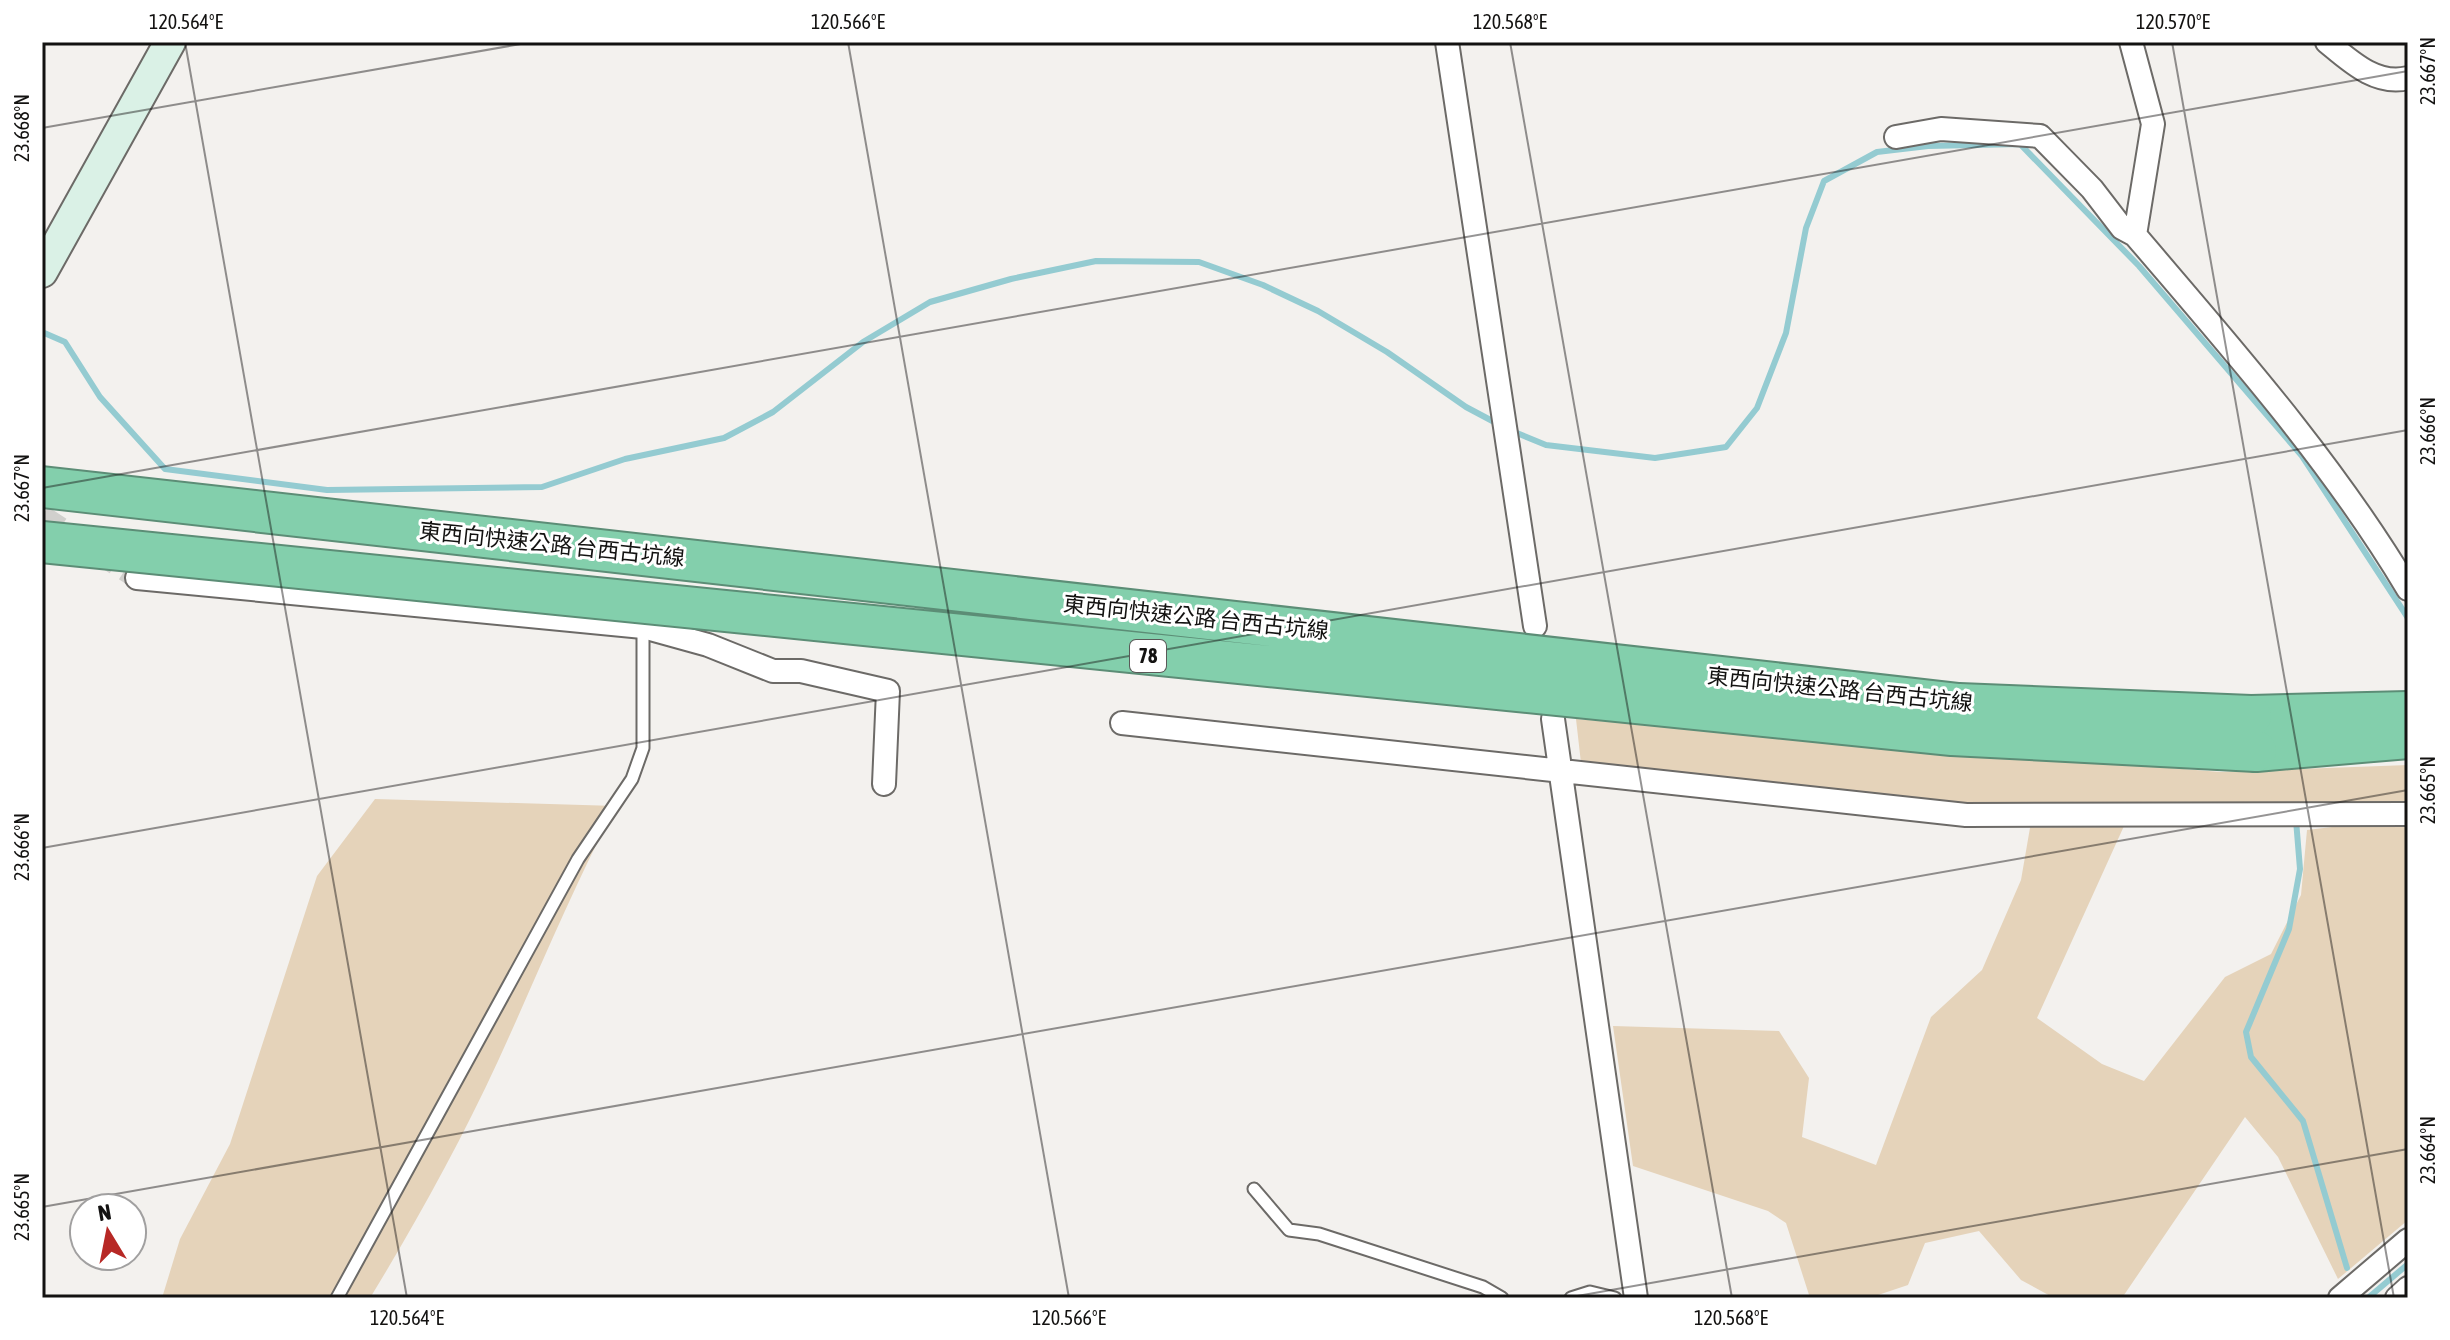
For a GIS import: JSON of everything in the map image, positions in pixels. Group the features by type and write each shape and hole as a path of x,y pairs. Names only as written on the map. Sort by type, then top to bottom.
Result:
{"highway":[{"name":"東西向快速公路 台西古坑線","path":"42,487 1959,704 2254,733 2306,747"},
{"name":"東西向快速公路 台西古坑線","path":"42,542 1936,734 2254,733 2353,715"},
{"path":"2353,715 2408,705"},
{"path":"2353,715 2408,712"},
{"path":"2306,747 2408,738"},
{"path":"2306,747 2408,748"}],"street":[{"path":"42,272 170,42"},
{"path":"1447,42 1535,626"},
{"path":"2131,42 2153,124 2135,235"},
{"path":"2327,42 2362,71 2398,81 2408,78"},
{"path":"1896,137 1941,129 2040,136 2092,189 2122,228 2135,235 2293,421 2372,528 2408,589"},
{"path":"137,578 643,627 708,645 773,671 801,671 888,691 884,784"},
{"path":"1553,719 1636,1298"},
{"path":"1122,723 1966,815 2408,814"},
{"path":"2340,1298 2408,1240"},
{"path":"2397,1298 2408,1288"}],"lane":[{"path":"337,1298 578,859 632,779 643,748 643,627"},
{"path":"1254,1189 1289,1230 1319,1234 1483,1287 1502,1298"},
{"path":"1571,1298 1590,1292 1615,1298"}],"shaded area":[{"path":"1576,719 2220,772 2408,765 2408,807 1977,805 1581,763"},
{"path":"375,799 616,806 469,1122 370,1298 162,1298 180,1239 230,1144 317,876"},
{"path":"2031,822 2124,826 2037,1018 2102,1064 2144,1081 2225,977 2271,954 2301,895 2307,830 2374,822 2408,823 2408,1220 2338,1279 2278,1157 2245,1117 2122,1298 2054,1298 2021,1280 1979,1231 1925,1243 1908,1285 1869,1298 1810,1298 1786,1223 1768,1211 1633,1166 1613,1026 1779,1031 1809,1078 1802,1137 1876,1165 1931,1017 1982,970 2021,880"}],"waterway":[{"path":"1512,431 1546,445 1655,458 1726,447 1757,408 1786,333 1806,228 1824,181 1877,152 1928,146 2020,144 2139,266 2302,456 2408,618"},
{"path":"42,332 65,342 100,397 165,469 327,490 542,487 625,459 724,438 773,412 863,342 930,302 1011,279 1096,261 1199,262 1263,285 1318,311 1387,352 1466,407 1498,424"},
{"path":"2296,820 2300,869 2289,929 2246,1032 2251,1057 2303,1121 2347,1268"},
{"path":"2368,1298 2408,1264"}],"tunnel":[{"path":"42,516 137,578"}]}
